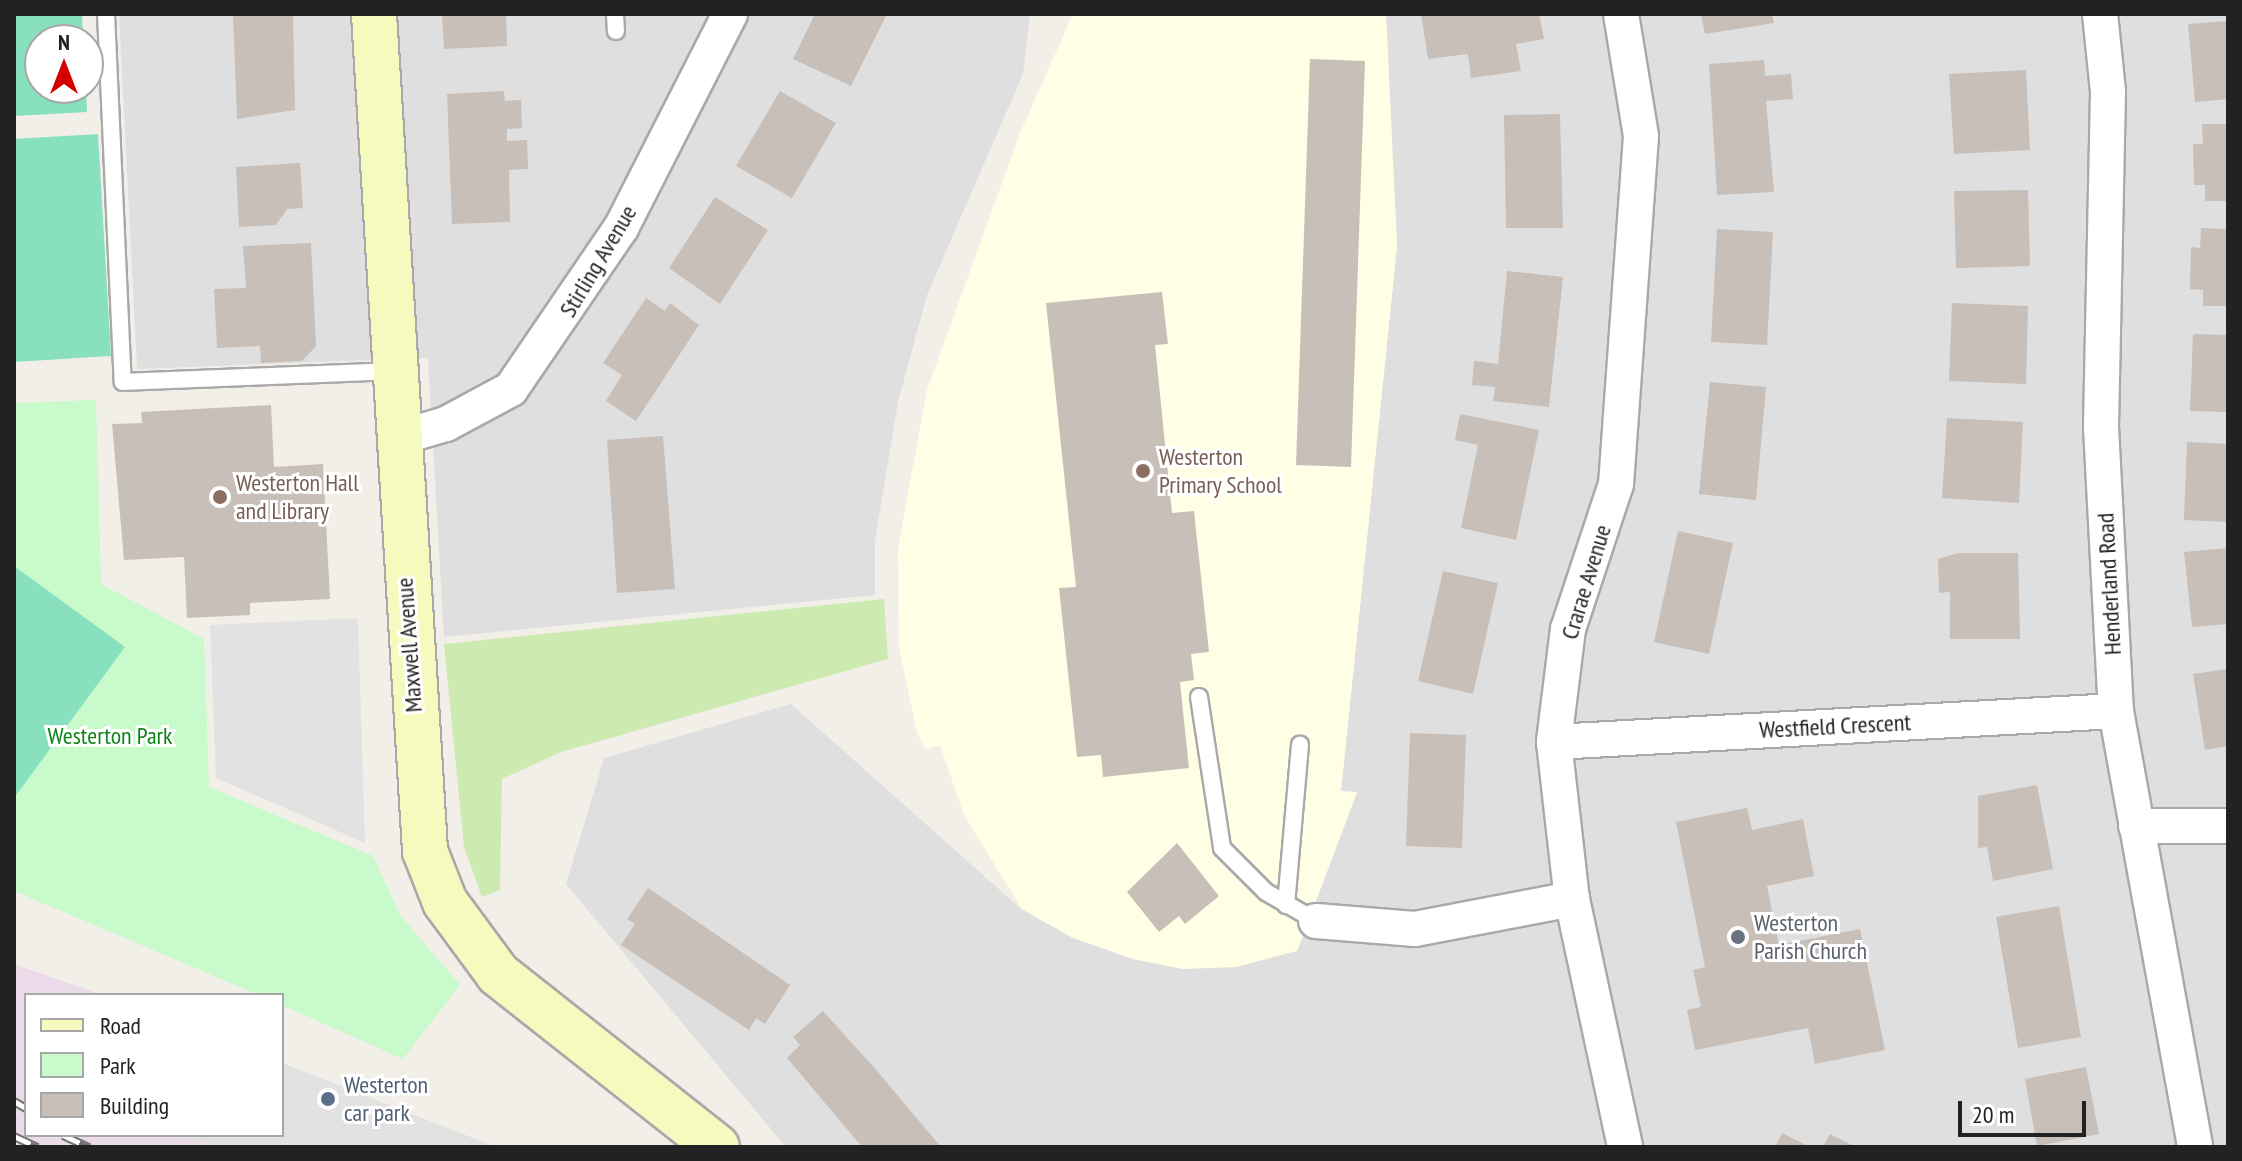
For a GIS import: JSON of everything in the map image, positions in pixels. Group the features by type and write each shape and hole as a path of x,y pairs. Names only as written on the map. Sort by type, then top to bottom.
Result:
{"street":[{"name":"Maxwell Avenue","path":"374,14 419,794 433,876 469,939 537,1012 717,1147"},
{"name":"Stirling Avenue","path":"398,438 446,424 511,389 621,228 730,14"},
{"name":"Crarae Avenue","path":"1621,14 1641,136 1616,484 1568,629 1554,742 1572,899 1625,1147"},
{"name":"Henderland Road","path":"2100,14 2108,92 2101,427 2116,711 2195,1147"},
{"name":"Westfield Crescent","path":"1554,742 2116,711"},
{"path":"2136,826 2228,826"},
{"path":"1316,921 1415,929 1572,899"}],"lane":[{"path":"106,14 123,382 394,371"},
{"path":"1199,697 1222,848 1286,905 1316,921"},
{"path":"1286,905 1300,745"}],"shaded area":[{"path":"119,14 1030,14 1023,74 927,295 898,402 875,540 875,595 444,637 428,358 137,369"},
{"name":"Westerton Primary School","path":"1073,14 1386,14 1397,246 1341,791 1357,792 1297,951 1236,967 1183,969 1133,959 1073,938 1022,909 964,815 940,745 926,749 917,733 899,647 898,548 927,390 1020,133"},
{"path":"1386,14 2228,14 2228,1147 786,1147 566,884 604,758 791,704 1021,909 1073,938 1297,951 1357,793 1341,792 1397,246"},
{"path":"358,618 365,843 216,778 210,625"},
{"path":"14,964 97,993 24,993 24,1137 184,1137 212,1147 14,1147"},
{"name":"Westerton car park","path":"284,1064 496,1147 212,1147 184,1137 284,1137"}],"green space":[{"path":"14,14 82,14 82,24 24,24 24,104 87,104 87,112 14,116"},
{"path":"98,134 111,356 14,362 14,139"},
{"name":"Westerton Park","path":"96,400 101,584 204,639 209,787 373,856 400,915 460,985 403,1059 284,1006 284,993 254,993 14,891 14,403"},
{"path":"14,566 125,647 14,798"},
{"path":"884,599 888,659 561,752 502,779 500,890 482,897 464,847 444,644"}],"building":[{"path":"233,14 293,14 295,110 237,119"},
{"path":"442,14 506,14 507,46 444,49"},
{"path":"815,14 887,14 851,86 793,59"},
{"path":"1421,14 1539,14 1544,39 1516,44 1521,71 1471,78 1468,54 1428,59"},
{"path":"1701,14 1772,14 1774,23 1705,34"},
{"path":"2228,21 2228,99 2195,102 2188,24"},
{"path":"1310,59 1365,61 1351,467 1296,465"},
{"path":"1764,60 1765,76 1791,74 1793,99 1766,101 1774,192 1717,195 1709,64"},
{"path":"2026,70 2030,150 1954,154 1949,74"},
{"path":"504,91 505,101 521,100 522,128 507,129 507,141 527,140 528,169 509,170 510,222 452,224 447,94"},
{"path":"780,91 836,123 792,198 736,166"},
{"path":"1560,114 1563,228 1506,228 1504,115"},
{"path":"2202,124 2228,124 2228,201 2205,201 2205,185 2194,185 2193,144 2203,144"},
{"path":"300,163 303,208 287,209 276,225 239,227 236,167"},
{"path":"2028,190 2030,266 1956,268 1954,191"},
{"path":"715,197 768,230 720,304 669,268"},
{"path":"2201,228 2228,229 2228,306 2203,306 2203,290 2190,289 2191,247 2200,248"},
{"path":"1717,229 1773,232 1767,345 1711,342"},
{"path":"311,243 316,346 302,361 261,363 260,346 217,348 214,289 246,288 243,246"},
{"path":"1507,271 1563,277 1549,407 1493,401 1495,387 1472,385 1474,361 1498,364"},
{"path":"1162,292 1168,344 1155,345 1172,513 1194,511 1209,652 1191,654 1194,680 1180,682 1189,768 1103,777 1101,755 1077,757 1059,588 1076,587 1046,303"},
{"path":"646,298 665,311 670,303 699,325 636,421 606,401 622,375 603,363"},
{"path":"1952,303 2028,306 2026,384 1949,381"},
{"path":"2193,334 2228,335 2228,412 2190,411"},
{"path":"1710,382 1766,387 1756,500 1699,494"},
{"name":"Westerton Hall and Library","path":"271,405 274,467 323,464 330,599 250,603 250,615 187,618 184,557 124,560 112,424 142,423 141,412"},
{"path":"1460,414 1539,430 1516,540 1461,528 1478,445 1455,440"},
{"path":"1947,418 2023,422 2019,503 1942,498"},
{"path":"663,436 675,589 617,593 607,440"},
{"path":"2187,442 2228,444 2228,522 2184,520"},
{"path":"1678,531 1733,543 1709,654 1654,642"},
{"path":"2228,548 2228,624 2192,627 2184,552"},
{"path":"1958,553 2018,553 2020,639 1950,639 1950,592 1939,593 1938,559"},
{"path":"1443,571 1498,583 1473,694 1418,681"},
{"path":"2228,669 2228,746 2205,750 2193,674"},
{"path":"1410,733 1466,735 1462,848 1406,846"},
{"path":"2037,785 2053,869 1993,881 1987,847 1978,848 1978,796"},
{"name":"Westerton Parish Church","path":"1747,808 1752,830 1803,819 1814,876 1767,886 1779,945 1860,929 1885,1050 1815,1064 1808,1028 1695,1050 1687,1010 1701,1007 1693,970 1705,967 1676,822"},
{"path":"1177,843 1219,896 1185,924 1179,916 1159,932 1127,892"},
{"path":"648,888 790,985 765,1024 756,1018 749,1030 621,945 635,924 627,919"},
{"path":"2059,906 2081,1037 2018,1048 1996,917"},
{"path":"823,1011 941,1147 863,1147 857,1141 787,1058 800,1045 793,1037"},
{"path":"2086,1067 2099,1134 2037,1146 2025,1079"},
{"path":"1782,1133 1810,1147 1775,1147"},
{"path":"1830,1134 1856,1147 1823,1147"}],"railway":[{"path":"14,1101 24,1107"},
{"path":"14,1136 38,1147"},
{"path":"67,1137 89,1147"}],"place":[{"name":"Westerton Primary School","path":"1143,471"},
{"name":"Westerton Hall and Library","path":"220,497"},
{"name":"Westerton Parish Church","path":"1738,937"},
{"name":"Westerton car park","path":"328,1099"}]}
